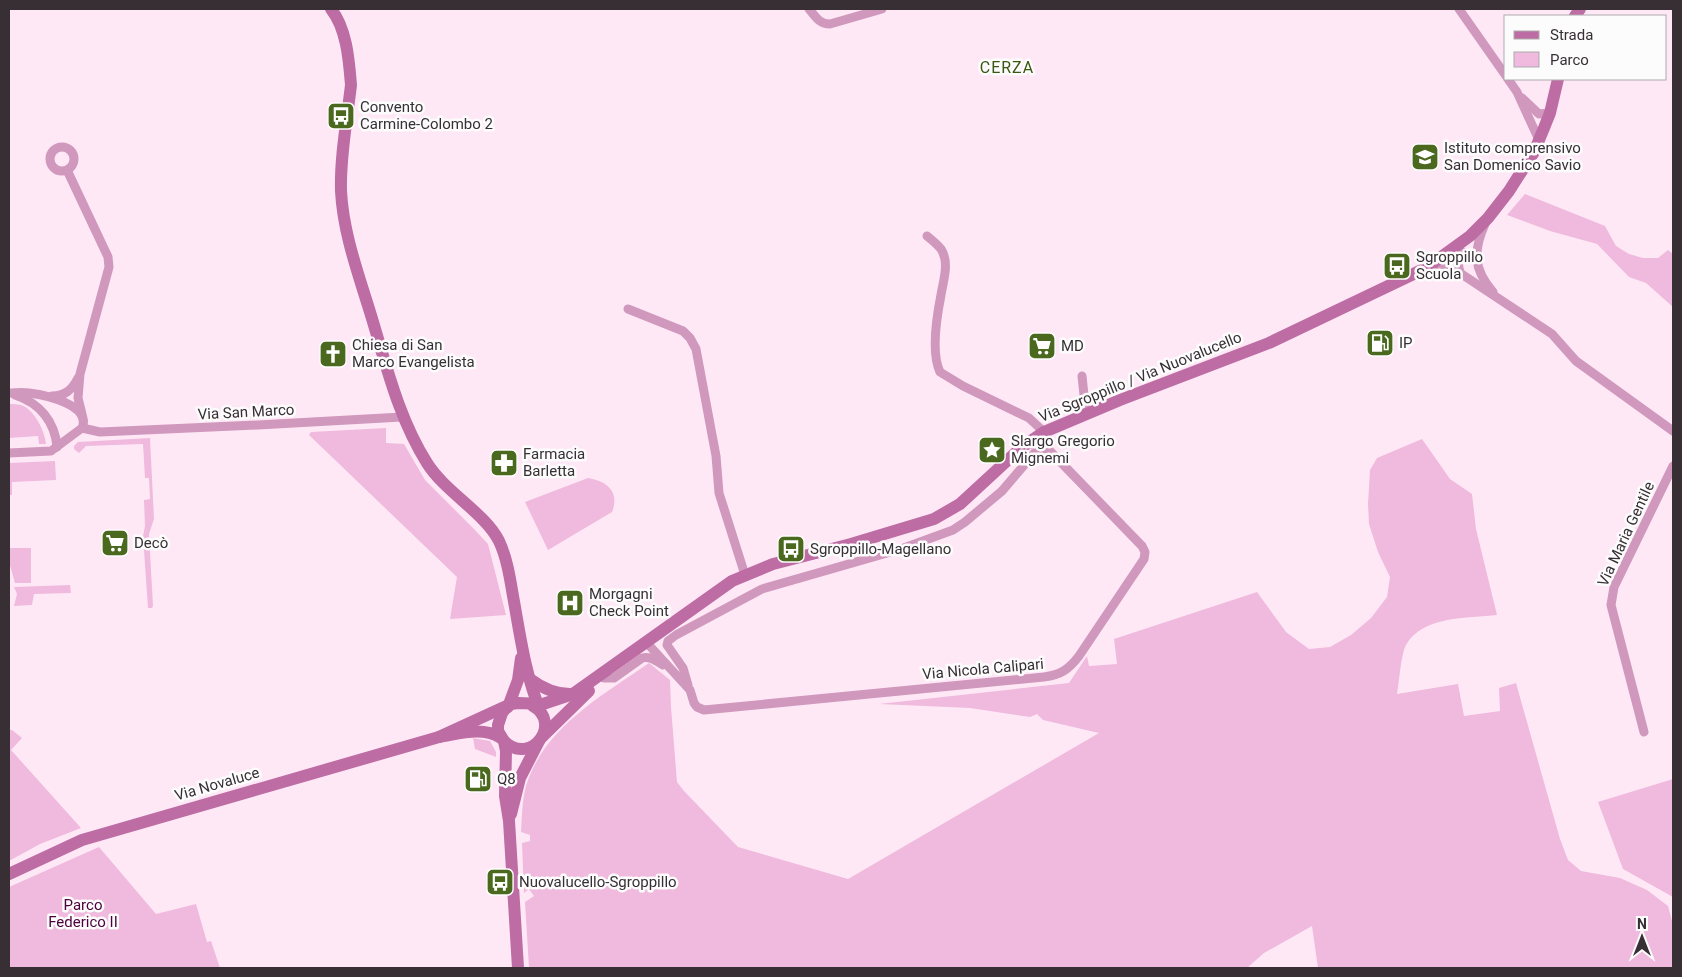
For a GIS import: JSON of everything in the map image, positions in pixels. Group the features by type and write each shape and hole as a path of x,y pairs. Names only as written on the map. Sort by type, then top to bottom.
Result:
{"main road":[{"path":"331,9 336,15 344,40 351,86 341,190 345,222 357,272 402,417 429,466 444,484 491,530 498,540 510,579 521,643 536,707 545,724 540,739 520,778 509,821"},
{"name":"Via Sgroppillo / Via Nuovalucello","path":"617,663 646,642 672,630 732,581 773,564 919,524 947,513 972,495 981,484 1034,445 1044,432 1269,343 1426,268 1470,236 1488,218 1522,172 1539,140 1550,113 1558,80"},
{"path":"518,968 509,821 505,796 506,751 498,725 518,680 521,643"},
{"path":"439,737 486,731 512,747 528,748 540,739 604,678 617,663"},
{"path":"439,737 487,714 518,703 536,707 562,699 573,694 617,663"},
{"path":"530,679 551,691 561,694 573,694"},
{"name":"Via Novaluce","path":"9,874 82,840 439,737"}],"street":[{"path":"809,9 819,22 823,24 830,24 882,9"},
{"path":"1459,9 1504,73"},
{"path":"1509,80 1517,92 1539,140"},
{"path":"1517,92 1538,114 1550,113"},
{"path":"9,453 51,451 87,429 78,398 80,374 109,266 108,257 67,170"},
{"path":"1488,218 1479,238 1477,260 1484,282 1498,298"},
{"path":"927,236 942,250 946,270 938,313 936,341 936,359 940,372 963,386 1029,418 1044,432"},
{"path":"1455,248 1477,260"},
{"path":"1455,248 1460,273"},
{"path":"1426,268 1447,269 1460,273 1498,298 1552,334 1576,361 1673,431"},
{"path":"628,309 683,331 690,338 696,349 716,456 719,493 745,575"},
{"path":"10,393 26,392 59,396 70,391 80,374"},
{"path":"1082,376 1086,414"},
{"path":"10,393 32,402 49,419 55,431 58,447"},
{"path":"50,396 82,414"},
{"name":"Via San Marco","path":"87,429 100,432 402,417"},
{"path":"690,690 683,668 667,645 672,630 762,590 901,549 953,530 1002,491 1034,445"},
{"name":"Via Nicola Calipari","path":"646,642 690,690 697,707 704,710 1061,674 1079,656 1144,559 1145,552 1142,546 1047,448 1034,445"},
{"name":"Via Maria Gentile","path":"1644,732 1611,605 1614,588 1673,466"},
{"path":"604,678 614,678 646,657 674,672"}],"green space":[{"path":"1525,194 1605,226 1616,246 1629,254 1643,258 1658,258 1668,250 1673,254 1673,307 1646,283 1629,277 1597,244 1550,231 1507,215"},
{"path":"9,404 21,405 30,411 41,427 46,444 39,444 38,436 9,438"},
{"path":"386,428 386,443 404,444 425,480 488,544 506,615 450,619 457,577 309,435 311,432"},
{"path":"150,438 154,519 149,534 153,606 148,608 143,536 145,526 144,500 150,499 149,478 145,478 143,444 86,446 79,453 74,449 74,446 78,442"},
{"path":"1422,439 1450,479 1472,494 1476,529 1497,615 1447,620 1423,628 1413,636 1404,649 1397,694 1458,684 1464,716 1500,711 1499,688 1516,683 1560,839 1568,860 1581,871 1620,878 1647,890 1668,906 1673,925 1673,968 1318,968 1312,926 1264,953 1247,968 529,968 525,902 534,896 529,889 524,893 522,843 530,841 530,835 521,832 526,786 535,765 546,747 560,730 594,701 649,663 670,680 677,782 684,791 738,847 848,879 1099,733 1043,720 1037,714 1030,717 970,708 879,704 1069,683 1087,656 1089,666 1117,664 1114,639 1257,592 1286,632 1309,649 1330,647 1351,635 1371,618 1387,597 1390,577 1378,552 1369,524 1370,470 1377,458"},
{"path":"55,461 56,480 12,482 12,495 9,495 9,463"},
{"path":"588,478 606,485 613,493 614,505 612,512 548,550 525,502"},
{"path":"9,548 31,548 31,583 15,583 9,562"},
{"path":"70,585 71,593 34,594 32,605 14,606 17,594 14,587"},
{"path":"9,730 12,730 22,738 11,750 81,828 40,844 9,861"},
{"path":"473,738 490,741 496,752 496,757 475,749"},
{"path":"1673,779 1673,897 1623,869 1598,802"},
{"name":"Parco Federico II","path":"99,847 156,914 196,904 207,942 211,941 220,968 9,968 9,887"}],"place":[{"name":"Convento Carmine-Colombo 2","path":"341,116"},
{"name":"Istituto comprensivo San Domenico Savio","path":"1425,157"},
{"name":"Sgroppillo Scuola","path":"1397,266"},
{"name":"IP","path":"1380,343"},
{"name":"MD","path":"1042,346"},
{"name":"Chiesa di San Marco Evangelista","path":"333,354"},
{"name":"Slargo Gregorio Mignemi","path":"992,450"},
{"name":"Farmacia Barletta","path":"504,463"},
{"name":"Decò","path":"115,543"},
{"name":"Sgroppillo-Magellano","path":"791,549"},
{"name":"Morgagni Check Point","path":"570,603"},
{"name":"Q8","path":"478,779"},
{"name":"Nuovalucello-Sgroppillo","path":"500,882"}],"district":[{"name":"CERZA","path":"1007,67"}]}
